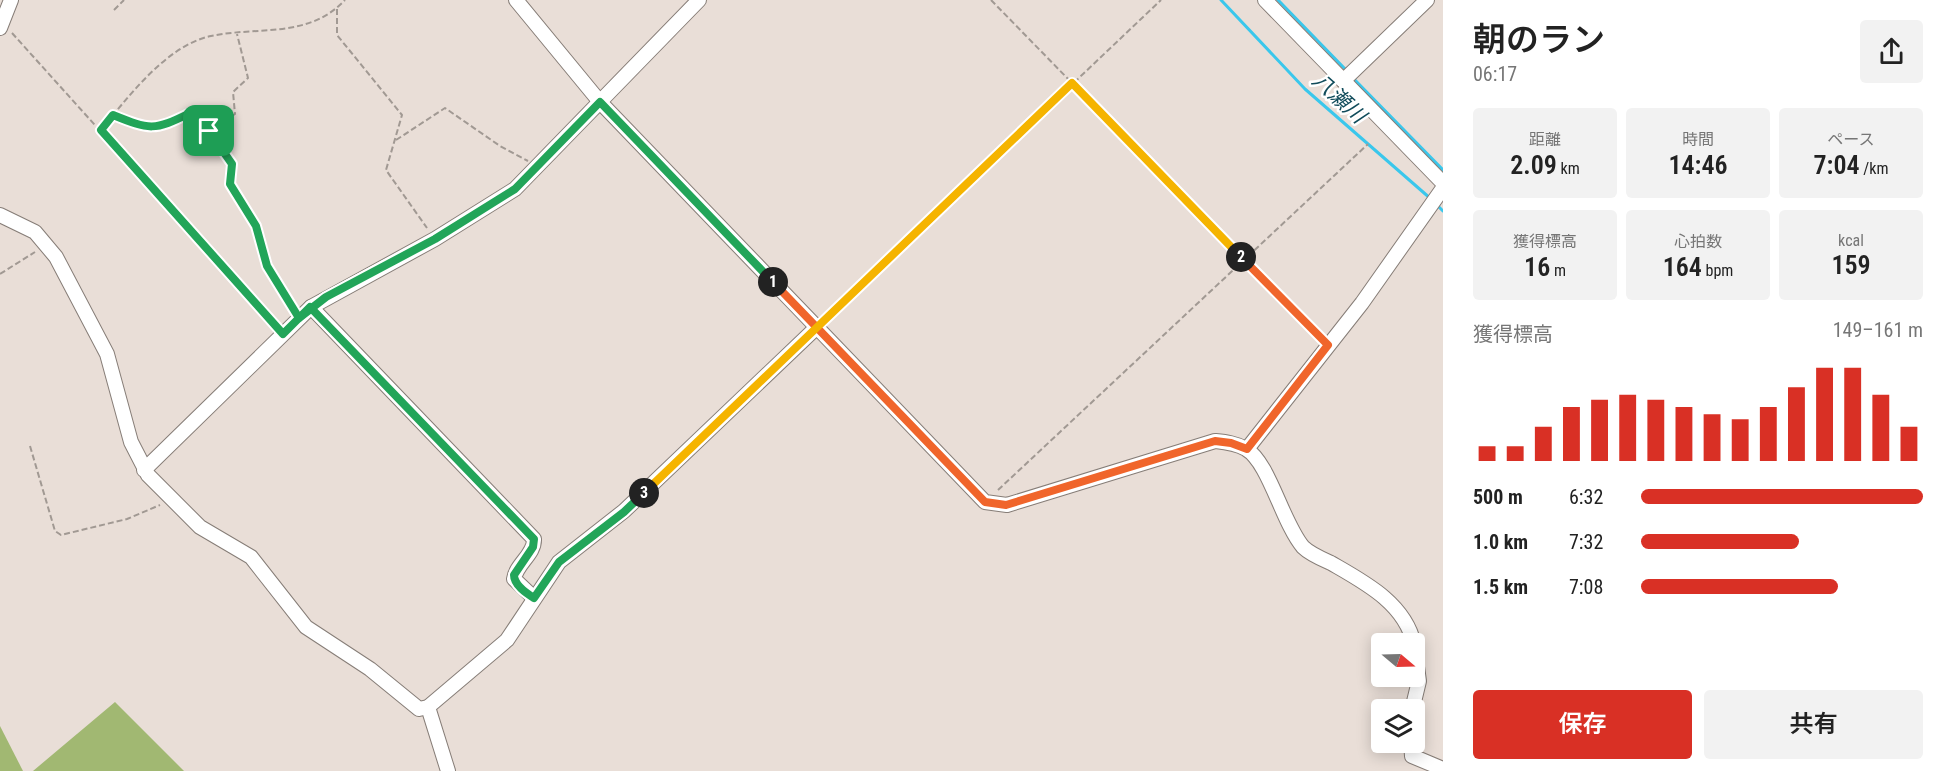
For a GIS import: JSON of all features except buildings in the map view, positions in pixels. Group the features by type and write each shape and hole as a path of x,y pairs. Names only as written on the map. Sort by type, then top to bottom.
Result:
{"street":[{"path":"1,25 12,0"},
{"path":"516,0 600,102 985,502 1006,505 1215,441 1231,443 1247,449 1262,465 1286,523 1305,549 1365,582 1398,609 1409,633"},
{"path":"144,470 310,307 435,239 515,189 699,0"},
{"path":"1265,0 1443,183"},
{"path":"1343,81 1427,0"},
{"path":"1247,449 1362,303 1437,198"},
{"path":"0,215 34,232 46,243 107,354 131,442 144,470 200,527 251,557 306,627 370,669 415,707 428,707 507,640 559,562 624,512 817,327"},
{"path":"310,307 534,539 533,547 516,571 514,579 534,598"},
{"path":"428,707 448,771"},
{"path":"1412,753 1412,756 1443,769"}],"path":[{"path":"114,10 124,0"},
{"path":"101,130 130,94 170,56 192,43 210,36 296,29 337,9 345,0"},
{"path":"991,0 1328,345"},
{"path":"817,327 1161,0"},
{"path":"337,9 337,35 402,116 386,170 435,239"},
{"path":"1,25 101,130 283,334"},
{"path":"209,131 236,114 233,92 248,78 237,34"},
{"path":"396,140 446,108 500,146 537,165"},
{"path":"113,115 141,126 155,128 190,113 198,116 232,164 230,184 256,226 267,266 299,318"},
{"path":"985,502 1368,144"},
{"path":"0,274 46,243"},
{"path":"30,446 55,531 61,534 127,519 156,509 169,498"}],"green space":[{"path":"115,702 184,771 33,771"},
{"path":"0,726 23,771 0,771"}],"waterway":[{"name":"八瀬川","path":"1221,0 1305,89 1431,199"},
{"path":"1278,0 1348,72"},
{"path":"1352,77 1443,170"},
{"name":"八瀬川","path":"1436,204 1443,211"}],"route":[{"path":"209,131 198,116 190,113 155,128 141,126 113,115 101,130 283,334 299,318 310,307 534,539 533,547 516,571 514,579 534,598 559,562 624,512 687,451 817,327 1072,83 1328,345 1247,449 1231,443 1215,441 1006,505 985,502 960,477 817,327 600,102 515,189 435,239 326,297 310,307 299,318 267,266 256,226 230,184 232,164 209,131"}]}
